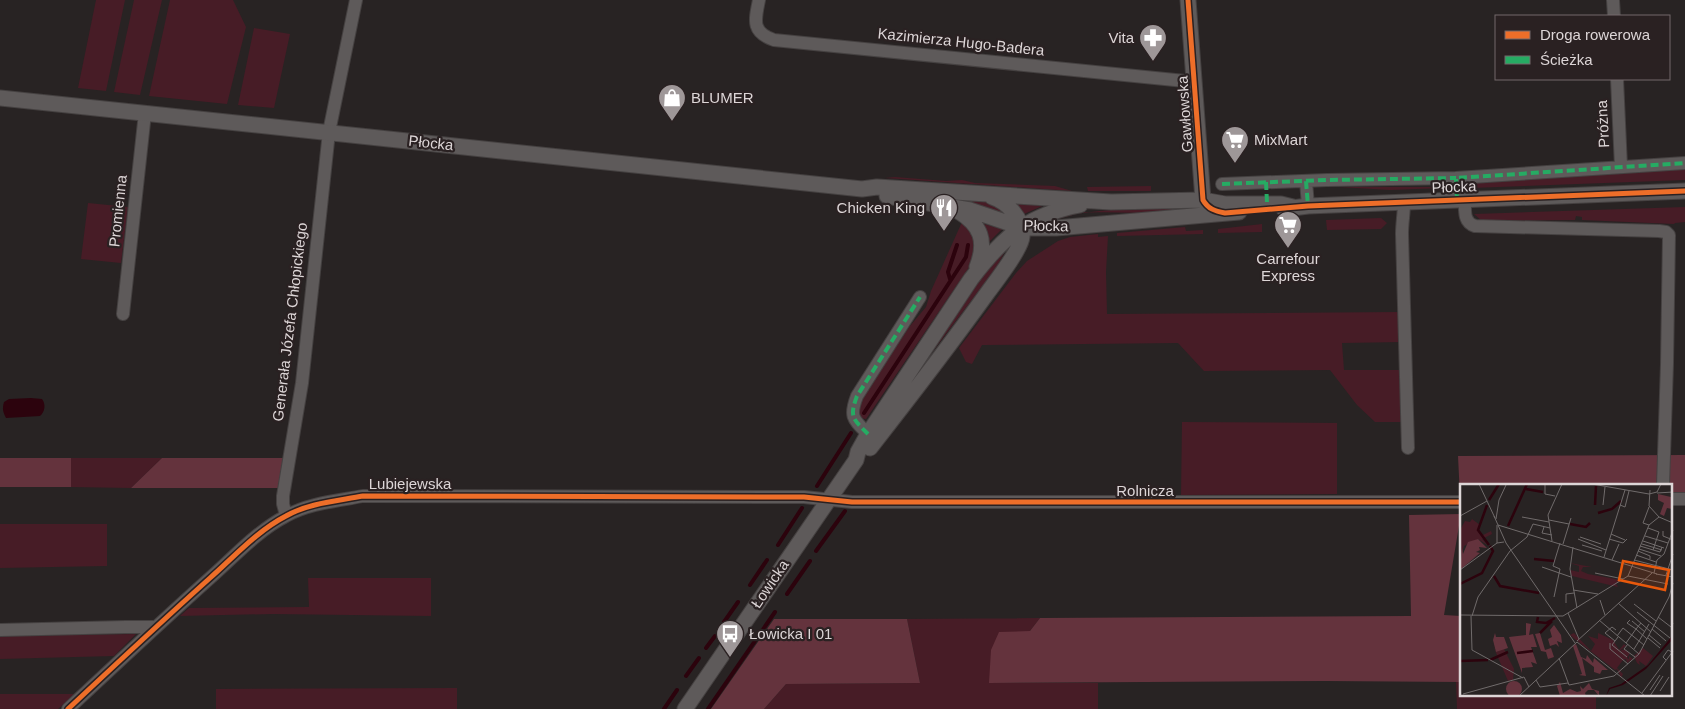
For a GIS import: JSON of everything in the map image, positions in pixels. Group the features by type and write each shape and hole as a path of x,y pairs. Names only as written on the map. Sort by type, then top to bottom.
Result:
{"street":[{"name":"Generała Józefa Chłopickiego","path":"286,515 283,496 302,383 329,132 356,0"},
{"name":"Kazimierza Hugo-Badera","path":"760,0 756,17 757,26 764,37 774,40 1195,82"},
{"name":"Gawłowska","path":"1188,0 1203,200"},
{"path":"1613,0 1614,15"},
{"name":"Próżna","path":"1617,80 1621,167"},
{"name":"Płocka","path":"0,98 862,189 884,196 970,210 1020,227 1030,228 1056,228 1300,207 1685,191"},
{"name":"Promienna","path":"123,314 145,112"},
{"path":"1222,184 1456,178 1685,163"},
{"path":"1456,178 1466,220 1475,226 1659,230 1669,235 1663,484"},
{"path":"1300,207 1306,181"},
{"path":"1266,182 1267,203"},
{"name":"Płocka","path":"862,189 877,187 1111,202 1203,200 1225,204 1267,203 1300,207"},
{"path":"980,194 995,198 1006,204 1014,212 1020,227"},
{"path":"1173,217 1188,213 1203,200 1209,208 1225,213"},
{"name":"Łowicka","path":"856,460 858,452 868,434 971,279 994,250 1020,227 1044,214 1085,204 1111,202"},
{"path":"1404,202 1402,234 1408,448"},
{"name":"Łowicka","path":"952,207 972,221 980,234 982,243 980,258 971,279"},
{"name":"Łowicka","path":"685,709 856,460 866,453 910,397 1005,268 1020,244 1022,235 1020,227"},
{"name":"Łowicka","path":"1005,268 1034,236 1056,228"},
{"path":"868,434 853,419 851,413 855,401 920,297"},
{"name":"Lubiejewska","path":"68,709 253,540 286,515 317,504 363,496 804,497 828,499"},
{"name":"Rolnicza","path":"828,499 852,502 1460,502"},
{"path":"1672,499 1685,499"},
{"path":"0,630 155,628"}],"shaded area":[{"path":"96,0 125,0 106,91 78,88"},
{"path":"134,0 162,0 140,95 114,92"},
{"path":"170,0 233,0 246,27 227,104 149,96"},
{"path":"254,28 290,34 274,108 238,105"},
{"path":"1685,167 1685,180 1471,188 1472,181"},
{"path":"885,178 1055,186 1072,191"},
{"path":"1443,185 1444,188 1390,190 1339,187 1441,187"},
{"path":"1151,186 1151,191 1088,191 1087,187"},
{"path":"910,193 982,199 995,204 1009,217"},
{"path":"1013,201 1049,203 1024,214"},
{"path":"88,203 128,207 121,263 81,259"},
{"path":"1181,207 1183,210 1149,213 1091,212"},
{"path":"1685,207 1685,222 1674,224 1582,220 1582,217 1576,216 1575,220 1482,221 1474,214"},
{"path":"1077,214 1049,221 1050,219"},
{"path":"1381,218 1387,223 1381,229 1327,230 1326,220"},
{"path":"962,222 973,234 975,243 974,260 866,419 858,418 855,407 910,326 926,307 931,291"},
{"path":"984,224 1002,229 989,242"},
{"path":"1262,224 1262,232 1218,233 1218,229"},
{"path":"1185,227 1186,231 1203,230 1203,234 1117,236 1117,233"},
{"path":"1098,234 1098,237 1108,236 1106,272 1107,314 1401,312 1403,342 1342,343 1344,370 1402,370 1404,422 1375,422 1357,405 1330,370 1204,371 1178,343 982,345 972,364 966,362 959,348 1027,261 1058,241 1070,237"},
{"path":"1008,246 996,268 927,359 971,288"},
{"path":"9,399 42,399 43,401 44,410 40,416 6,418 3,410 4,402"},
{"path":"1182,422 1337,423 1337,494 1181,495"},
{"path":"1685,455 1685,495 1672,496 1672,484 1460,484 1460,497 1458,456"},
{"path":"0,458 71,458 71,487 0,487"},
{"path":"71,458 162,458 131,488 71,487"},
{"path":"162,458 286,458 280,488 131,488"},
{"path":"1460,514 1444,615 1460,616 1460,682 989,683 991,650 999,632 1030,631 1040,618 1411,616 1409,515"},
{"path":"0,524 107,524 107,566 0,568"},
{"path":"308,578 431,578 431,616 273,614 180,616 189,608 309,607"},
{"path":"1040,618 990,683 1098,683 1098,709 764,709 786,684 920,683 907,619"},
{"path":"774,619 907,619 920,683 786,684 764,709 711,709"},
{"path":"136,634 114,656 0,659 0,636"},
{"path":"1456,682 1460,682 1460,696 1596,696 1596,709 1457,709"},
{"path":"457,688 457,709 216,709 216,689"},
{"path":"0,694 75,694 58,709 0,709"}],"waterway":[{"path":"950,279 948,272 957,245"},
{"path":"864,413 966,257 968,245"},
{"path":"817,486 851,433"},
{"path":"778,545 802,508"},
{"path":"816,551 845,511"},
{"path":"750,585 767,560"},
{"path":"787,594 810,561"},
{"path":"724,622 738,602"},
{"path":"708,709 775,612"},
{"path":"706,648 715,636"},
{"path":"686,676 699,658"},
{"path":"664,709 677,690"}],"marked path":[{"path":"1457,199 1456,178 1685,163"},
{"path":"1222,184 1456,178"},
{"path":"1306,181 1308,206"},
{"path":"1266,182 1267,203"},
{"path":"868,434 854,417 853,409 857,396 920,297"}],"cycle path":[{"path":"1188,0 1203,200 1207,206 1215,210 1225,213 1308,206 1685,191"},
{"path":"68,709 265,529 304,508 363,496 804,497 852,502 1460,502"}],"place":[{"name":"Vita","path":"1153,62"},
{"name":"BLUMER","path":"672,122"},
{"name":"MixMart","path":"1235,164"},
{"name":"Chicken King","path":"944,232"},
{"name":"Carrefour Express","path":"1288,249"},
{"name":"Łowicka I 01","path":"730,658"}]}
